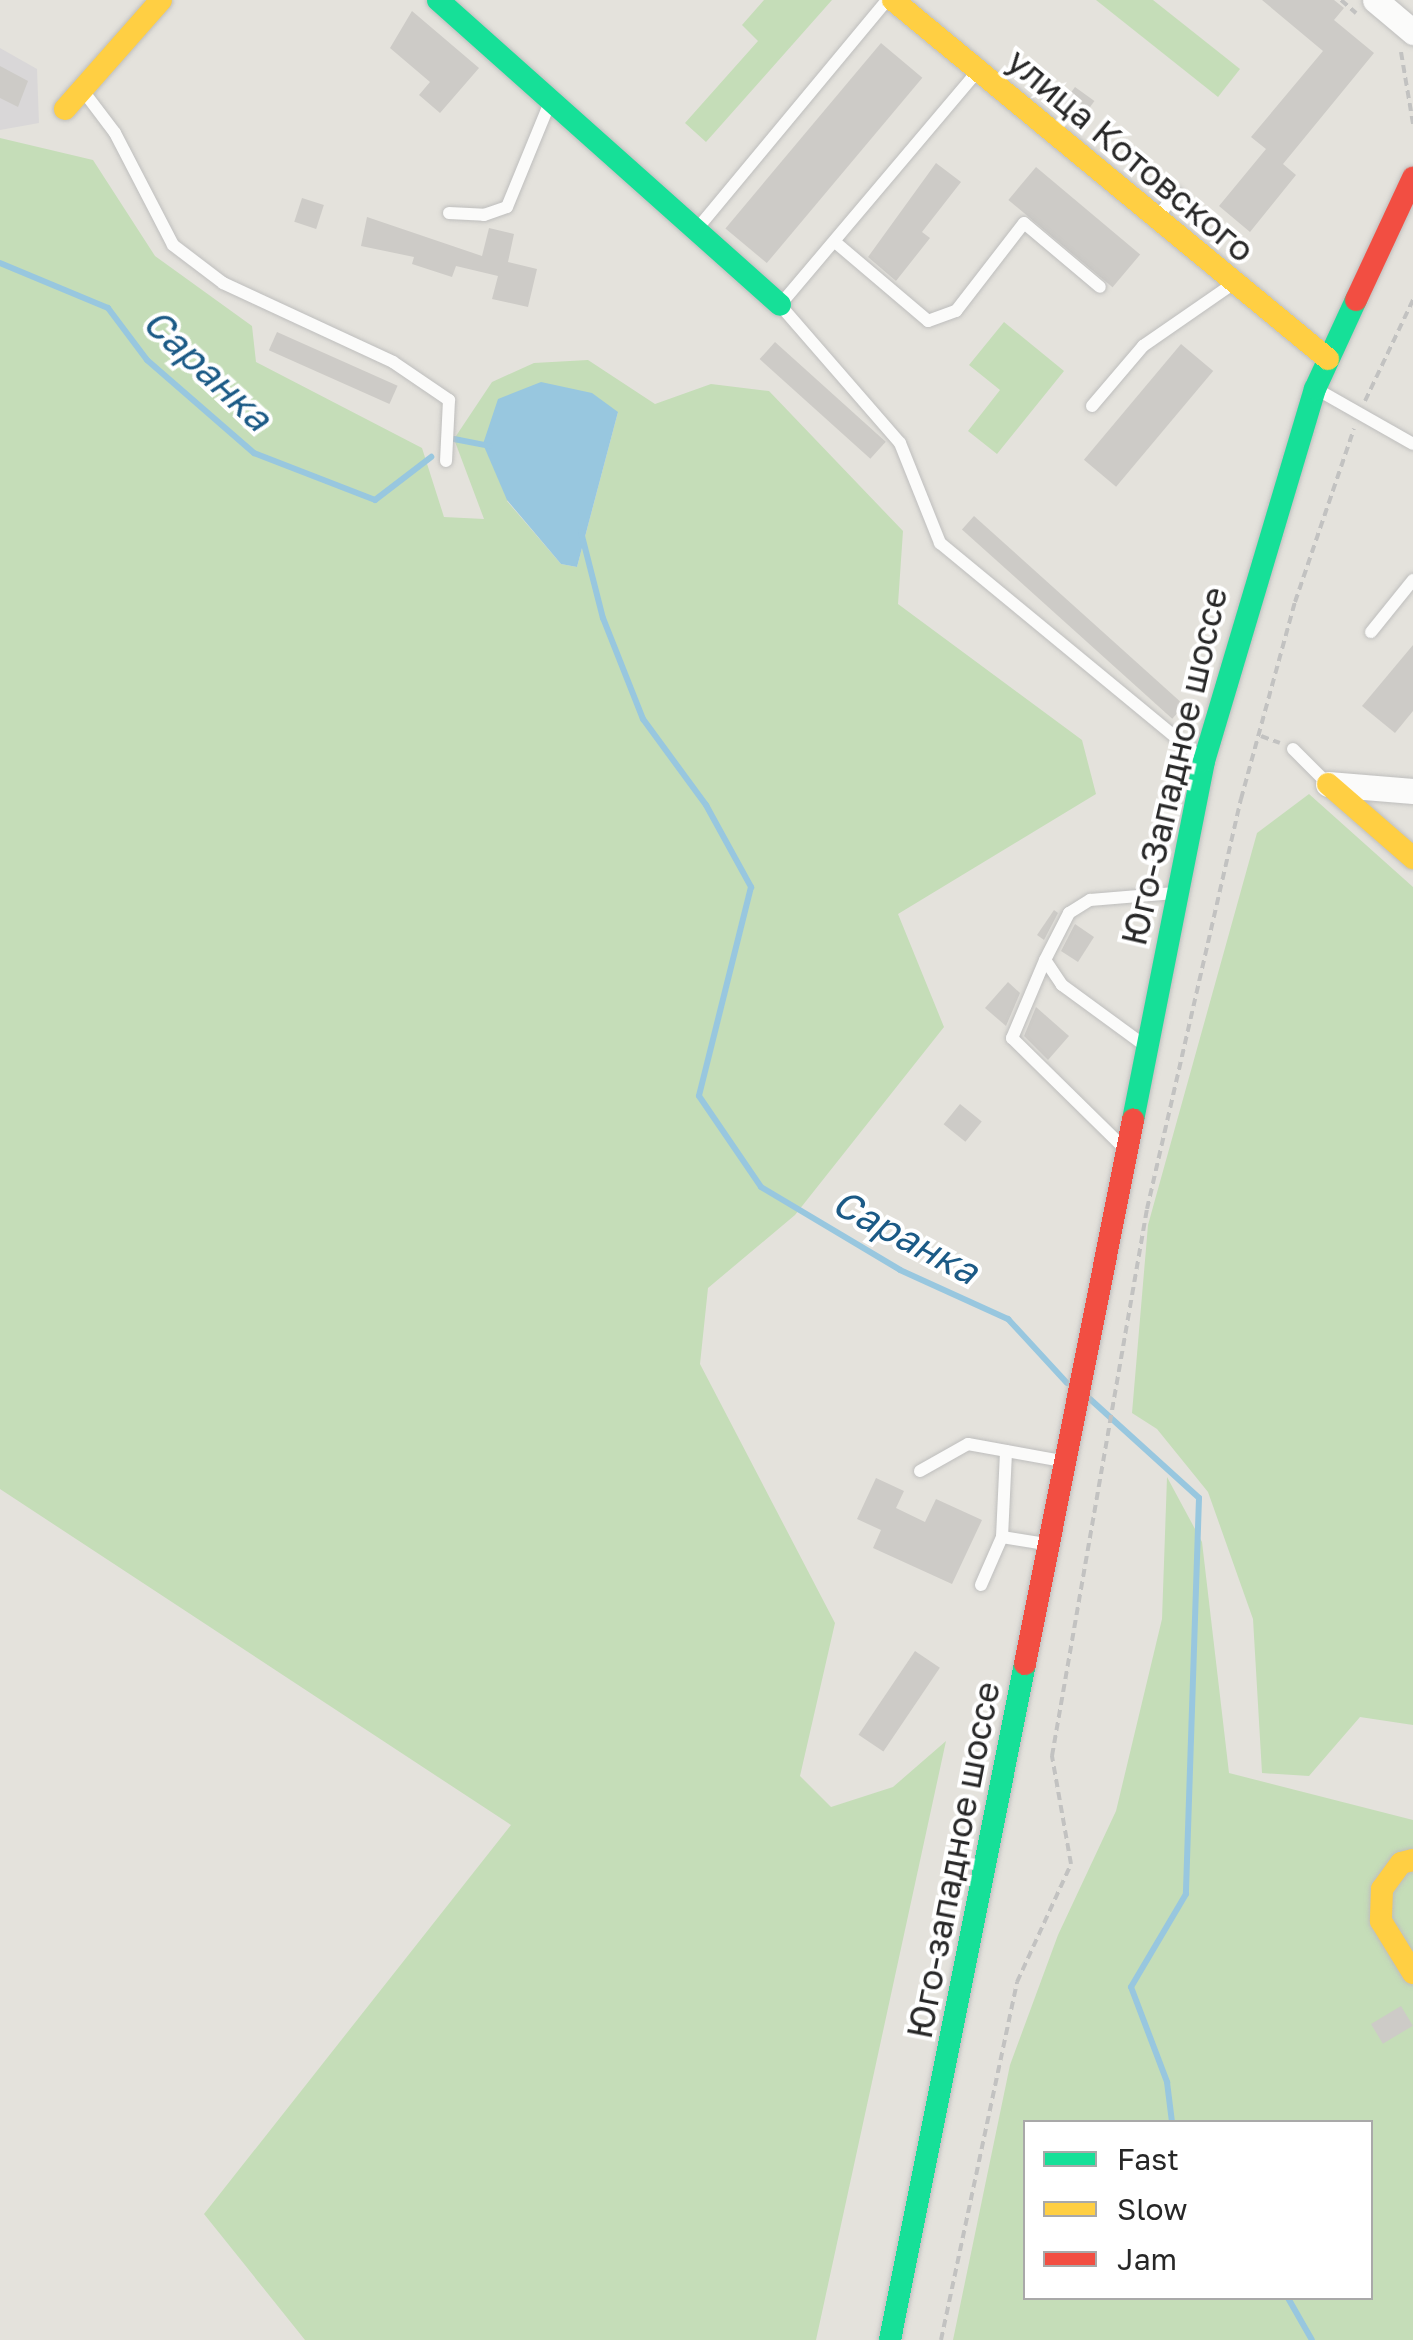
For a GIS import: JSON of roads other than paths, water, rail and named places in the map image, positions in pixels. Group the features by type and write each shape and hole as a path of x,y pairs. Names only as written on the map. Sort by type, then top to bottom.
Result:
{"main road":[{"path":"66,109 161,0"},
{"path":"438,0 780,304"},
{"name":"улица Котовского","path":"890,0 939,30 977,72 1231,285 1328,359"},
{"name":"Юго-Западное шоссе","path":"1083,1393 1144,1045 1204,761 1315,390 1413,178"},
{"path":"1328,784 1413,858"},
{"name":"Юго-западное шоссе","path":"890,2340 1083,1393"},
{"path":"1413,1860 1401,1864 1382,1889 1381,1920 1413,1973"}],"street":[{"path":"1376,0 1406,42"},
{"path":"1328,784 1413,792"}],"lane":[{"path":"697,229 890,0"},
{"path":"977,72 780,304 900,443 940,543 1204,761"},
{"path":"82,90 115,133 173,244 223,283 394,362 450,400 446,461"},
{"path":"449,214 484,215 507,207 551,100"},
{"path":"1154,220 1177,192"},
{"path":"835,242 928,322 956,311 1024,224 1100,287"},
{"path":"1092,406 1142,346 1231,285"},
{"path":"1315,390 1361,410 1413,444"},
{"path":"1371,632 1413,580"},
{"path":"1293,749 1328,784"},
{"path":"1126,1150 1012,1038 1069,914 1090,900 1178,893"},
{"path":"1046,960 1062,984 1144,1045"},
{"path":"920,1471 968,1444 1069,1462"},
{"path":"981,1585 1002,1537 1006,1451"},
{"path":"1002,1537 1052,1546"}],"water":[{"path":"541,382 592,393 618,412 577,567 561,564 507,500 483,444 498,399"}],"waterway":[{"name":"Саранка","path":"0,263 108,308 147,360 254,453 375,500 431,457"},
{"name":"Саранка","path":"454,439 489,446"},
{"name":"Саранка","path":"581,532 603,618 643,719 706,805 751,887 699,1096 761,1187 900,1270 1008,1319 1067,1383"},
{"name":"Саранка","path":"1090,1399 1199,1498 1186,1894 1131,1987 1167,2082 1172,2120"},
{"name":"Саранка","path":"1289,2300 1312,2340"}]}
